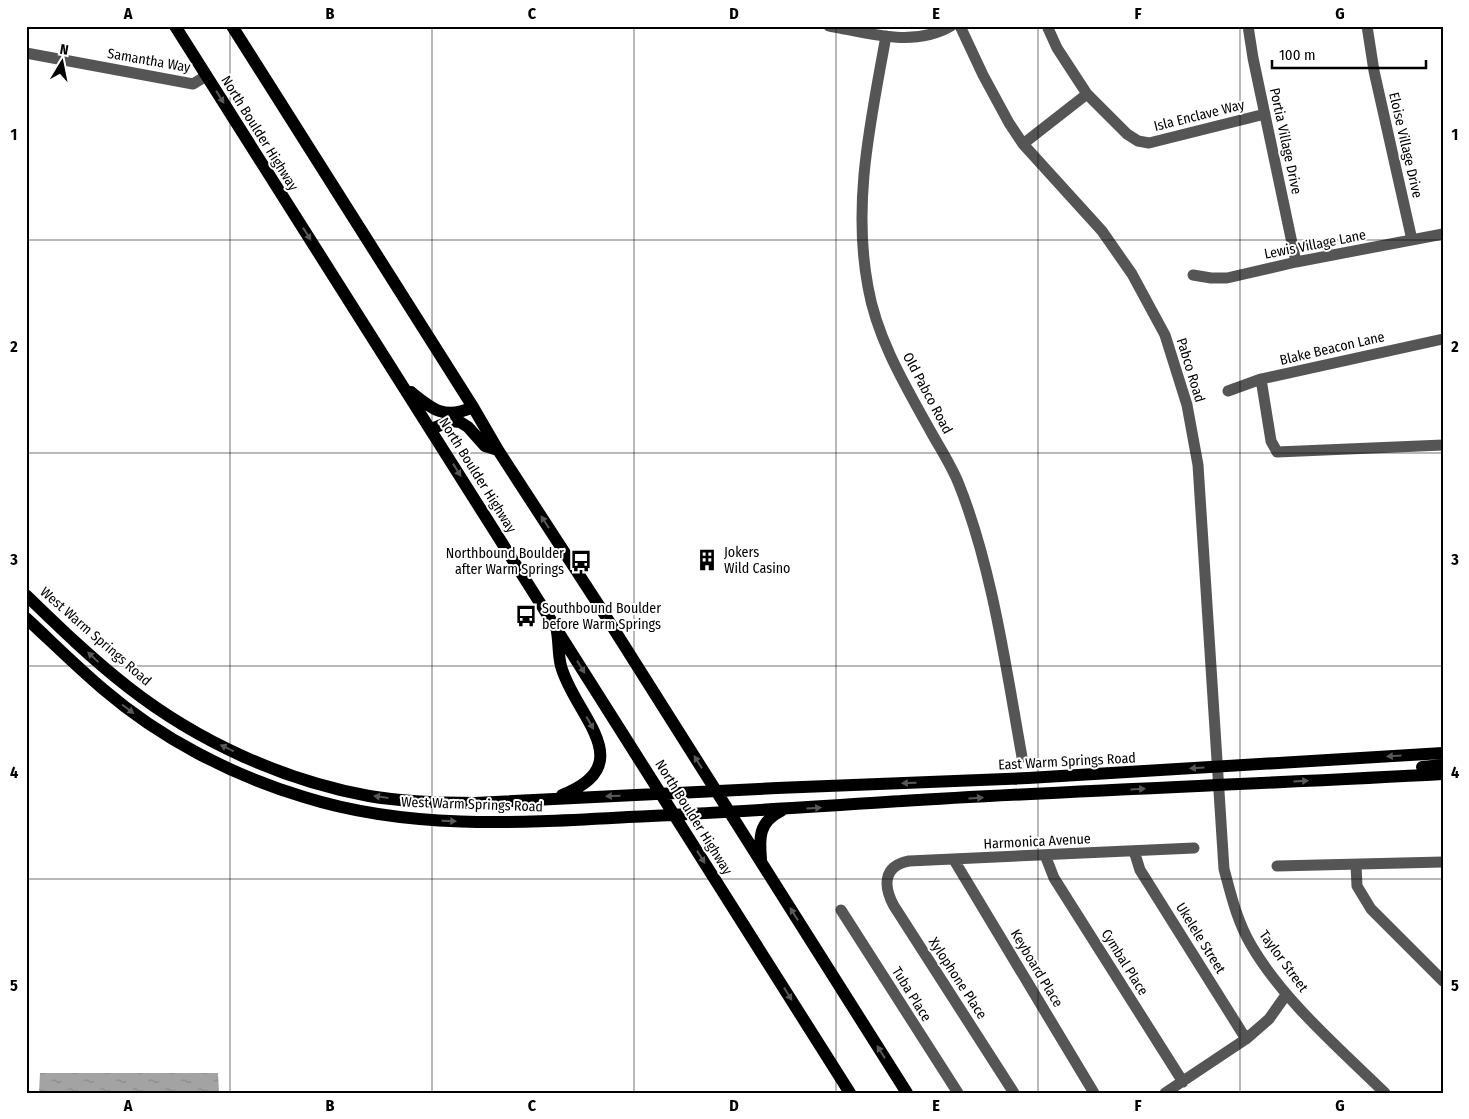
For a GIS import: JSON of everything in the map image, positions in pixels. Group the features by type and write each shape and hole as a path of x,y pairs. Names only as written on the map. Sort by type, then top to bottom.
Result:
{"main road":[{"name":"North Boulder Highway","path":"175,26 850,1093"},
{"path":"232,26 473,407 498,450 717,791 907,1093"},
{"path":"403,386 434,409 446,413 459,413 473,407"},
{"path":"431,429 451,421 460,422 468,427 486,446 498,450"},
{"name":"West Warm Springs Road","path":"26,596 102,666 157,708 220,745 287,774 343,790 402,800 436,803 475,803 693,793"},
{"name":"West Warm Springs Road","path":"26,618 104,690 156,728 219,763 281,790 342,808 379,815 430,820 516,822 730,812"},
{"path":"553,798 580,787 588,781 598,768 600,753 597,737 576,702 561,666 557,629"},
{"name":"East Warm Springs Road","path":"693,793 1028,778 1443,753"},
{"path":"1385,777 1394,769 1443,766"},
{"path":"281,790 287,774"},
{"path":"730,812 904,801 1443,774"},
{"path":"1028,778 1030,795"},
{"path":"761,862 761,834 766,822 772,816 784,810"}],"street":[{"path":"830,26 907,39 922,37 951,26"},
{"name":"Pabco Road","path":"960,26 1009,123 1023,144 1102,231 1132,274 1165,335 1187,405 1198,465 1219,785"},
{"name":"Isla Enclave Way","path":"1047,26 1057,48 1087,94 1127,134 1138,141 1149,143 1265,114"},
{"name":"Portia Village Drive","path":"1248,26 1296,262"},
{"name":"Eloise Village Drive","path":"1367,26 1374,71 1412,240"},
{"name":"Old Pabco Road","path":"886,36 868,137 861,204 861,236 868,290 880,331 905,386 958,481 978,543 996,618 1022,757"},
{"name":"Samantha Way","path":"26,53 193,84 206,76"},
{"path":"1023,144 1087,94"},
{"name":"Lewis Village Lane","path":"1193,275 1227,278 1296,262 1443,234"},
{"name":"Blake Beacon Lane","path":"1228,391 1261,379 1443,338"},
{"path":"1261,379 1270,441 1277,452 1443,445"},
{"name":"Taylor Street","path":"1219,785 1224,869 1235,910 1251,945 1286,995 1385,1093"},
{"name":"Harmonica Avenue","path":"888,875 896,865 901,863 1194,848"},
{"name":"Ukelele Street","path":"1134,851 1140,870 1246,1039"},
{"name":"Cymbal Place","path":"1045,855 1054,878 1183,1082"},
{"name":"Keyboard Place","path":"954,860 1094,1093"},
{"path":"1277,866 1443,862"},
{"path":"1356,865 1358,886 1371,909 1443,981"},
{"name":"Xylophone Place","path":"888,875 887,889 894,906 1014,1093"},
{"name":"Tuba Place","path":"841,910 958,1093"},
{"path":"1165,1093 1246,1039 1269,1018 1286,995"}],"water":[{"path":"40,1073 218,1073 219,1093 39,1093"}],"place":[{"name":"Jokers Wild Casino","path":"707,560"},
{"name":"Northbound Boulder after Warm Springs","path":"581,561"},
{"name":"Southbound Boulder before Warm Springs","path":"526,616"}]}
